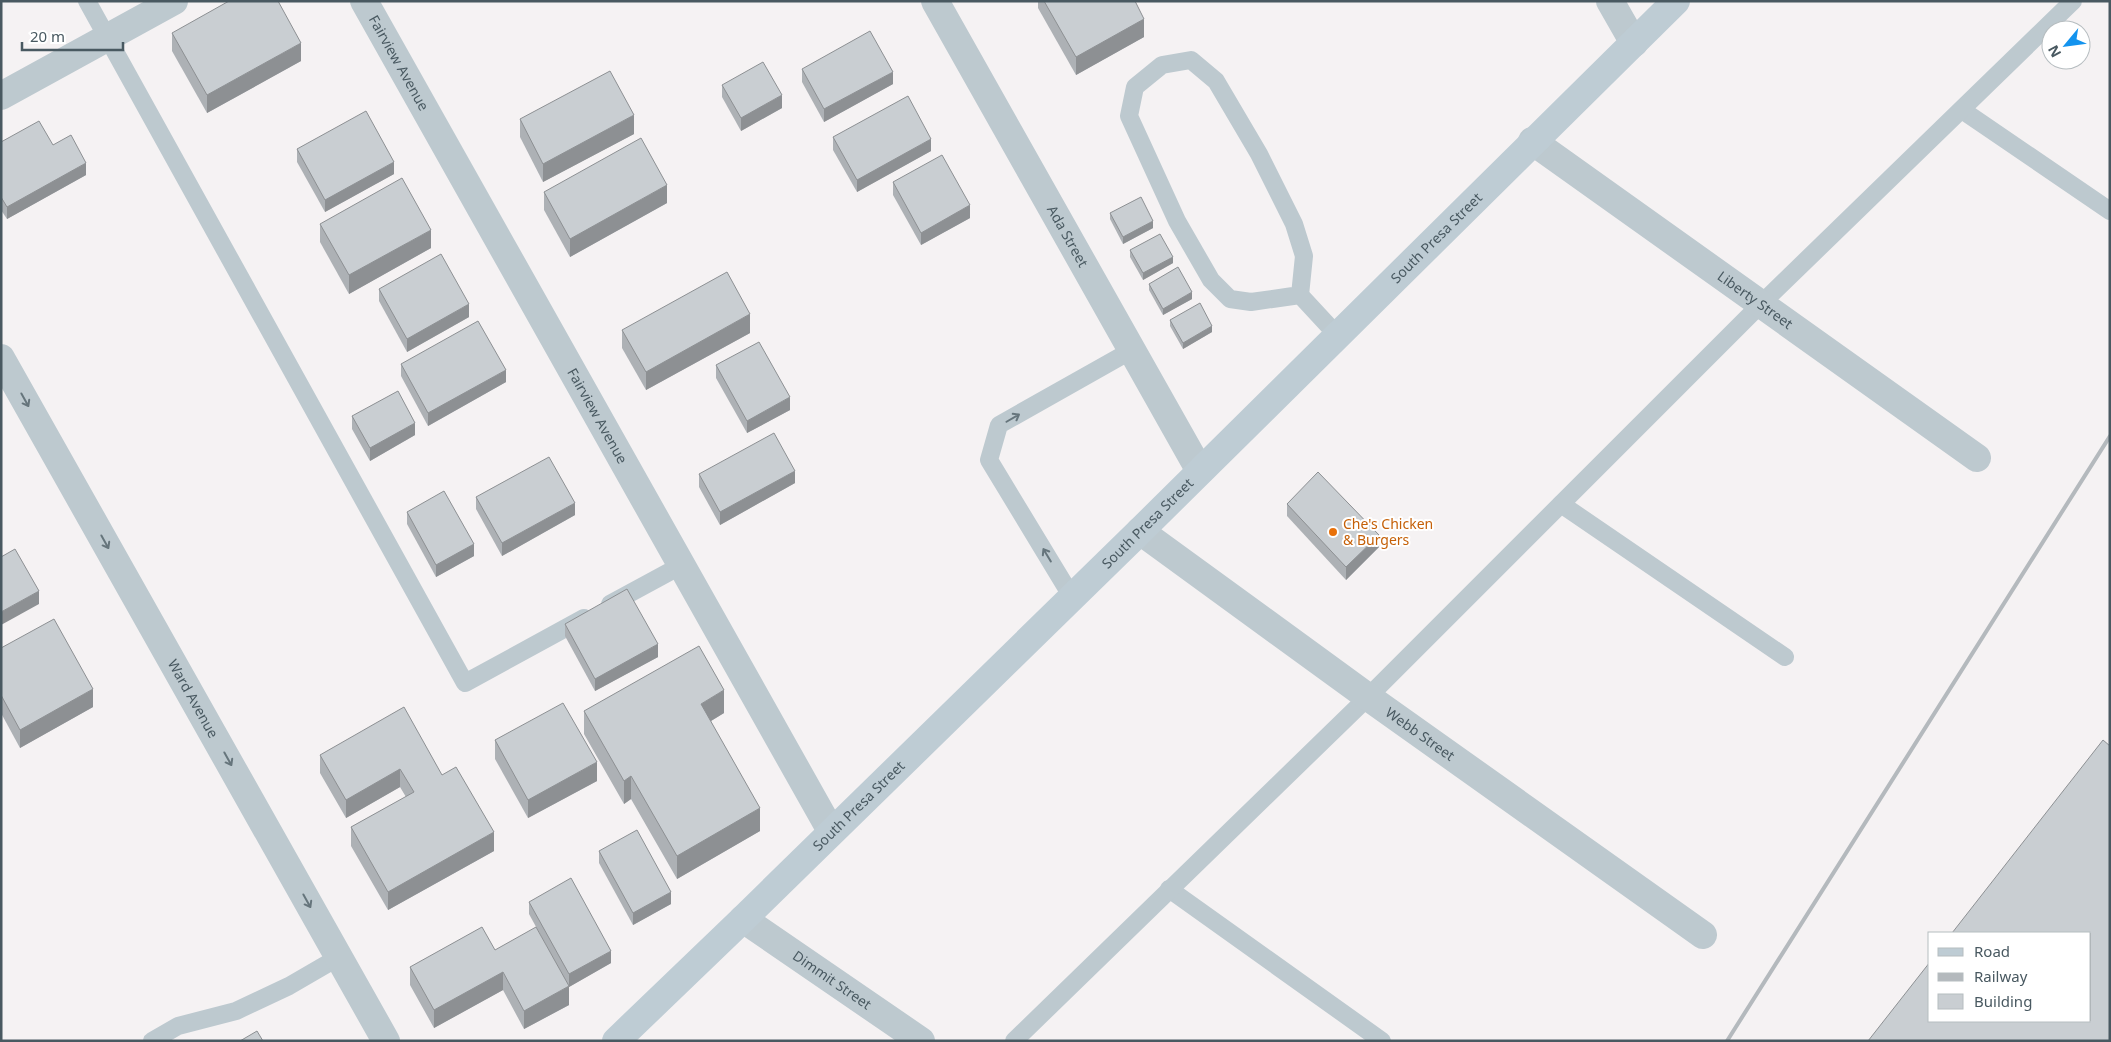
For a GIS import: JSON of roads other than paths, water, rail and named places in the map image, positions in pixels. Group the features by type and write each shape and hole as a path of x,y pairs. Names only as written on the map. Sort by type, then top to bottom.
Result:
{"main road":[{"name":"South Presa Street","path":"616,1041 1140,531 1532,141 1676,1"}],"street":[{"path":"1,96 174,1"},
{"name":"Fairview Avenue","path":"364,1 831,831"},
{"name":"Ada Street","path":"935,1 1200,471"},
{"path":"1610,1 1634,43"},
{"name":"Liberty Street","path":"1532,141 1977,458"},
{"name":"Ward Avenue","path":"1,358 386,1041"},
{"name":"Webb Street","path":"1140,531 1368,697 1703,935"},
{"name":"Dimmit Street","path":"743,919 921,1041"}],"lane":[{"path":"87,1 464,683 682,565"},
{"path":"1014,1041 1368,697 1761,304 2074,1"},
{"path":"1300,295 1251,302 1230,299 1211,280 1177,221 1129,116 1135,86 1162,65 1191,60 1216,81 1259,154 1294,224 1304,256 1300,295 1338,335"},
{"path":"1962,110 2110,211"},
{"path":"1072,596 989,460 999,425 1132,350"},
{"path":"1561,504 1785,657"},
{"path":"1169,889 1382,1041"},
{"path":"152,1041 178,1026 245,1007 289,986 339,957"}],"railway":[{"path":"1727,1041 2110,436"}],"place":[{"name":"Che's Chicken & Burgers","path":"1333,532"}]}
